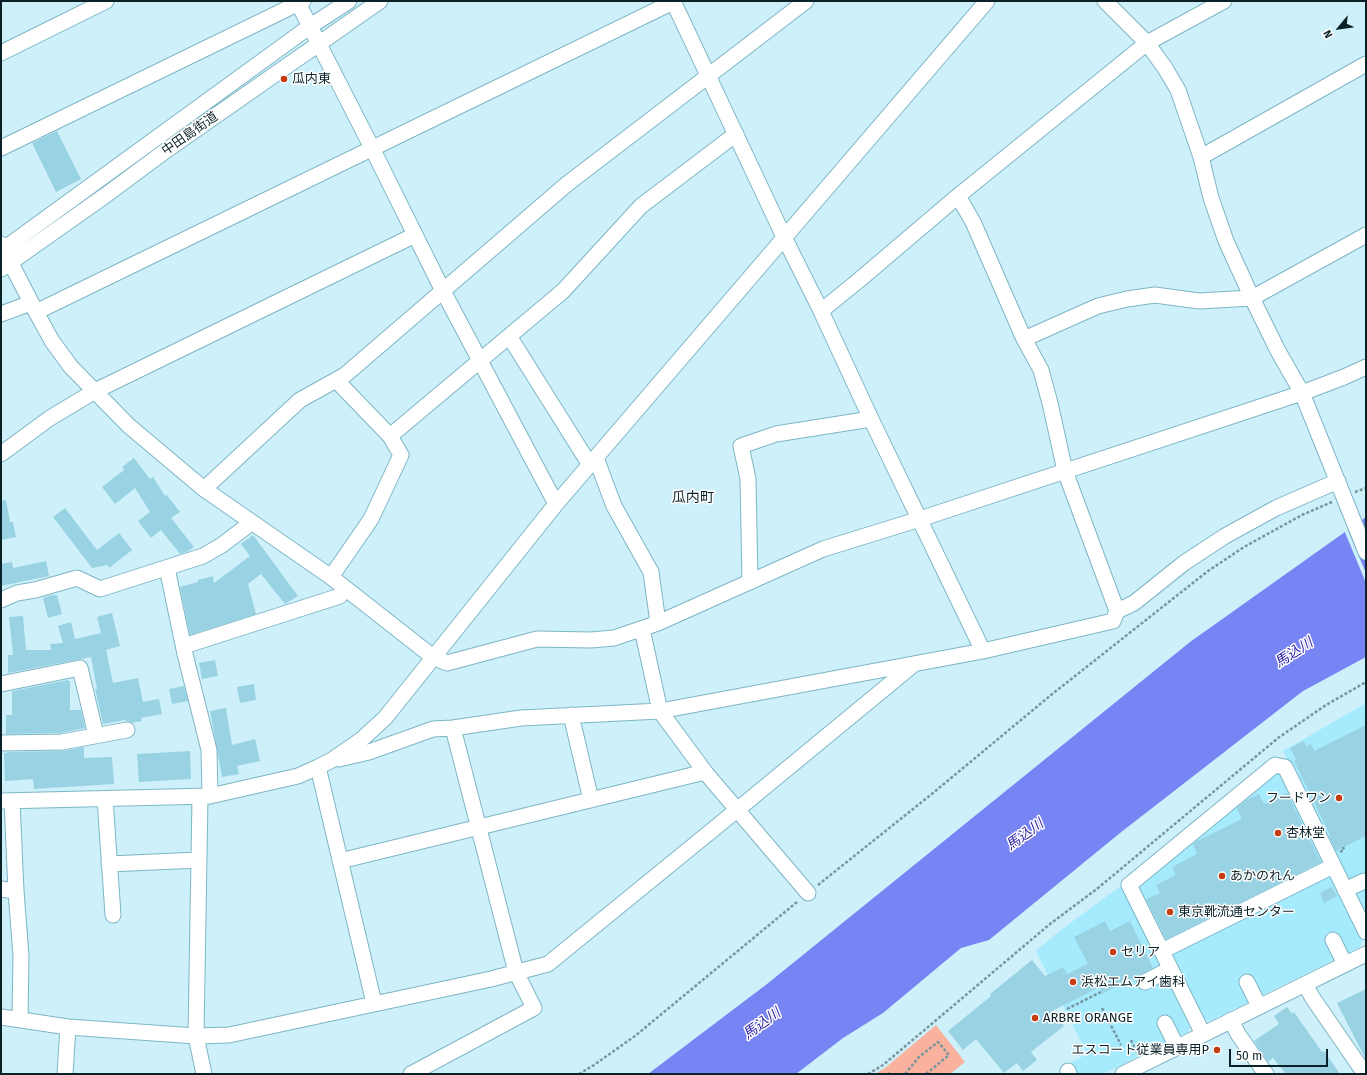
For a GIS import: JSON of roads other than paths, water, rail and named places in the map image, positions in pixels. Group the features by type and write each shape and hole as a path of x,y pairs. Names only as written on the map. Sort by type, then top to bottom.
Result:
{"street":[{"path":"1,52 84,6 106,1"},
{"name":"中田島街道","path":"3,255 309,27 349,1"},
{"name":"中田島街道","path":"3,255 380,1"},
{"path":"1,314 34,308 372,148 673,1 784,237 821,310 871,419 983,651"},
{"path":"204,489 300,400 344,375 567,184 806,1"},
{"path":"20,1019 21,956 7,801 206,796 298,776 332,760 361,740 385,718 556,504 987,1"},
{"path":"1105,1 1147,43 1165,68 1178,90 1201,157 1211,198 1226,241 1278,351 1302,393 1366,552"},
{"path":"821,310 858,281 958,196 1147,43 1224,1"},
{"path":"1,148 300,2 309,27 372,148 443,291 556,504"},
{"path":"1201,157 1366,64"},
{"path":"390,436 563,291 641,206 736,134"},
{"path":"958,196 972,222 1024,339 1041,370 1065,471 1118,611"},
{"path":"1,454 50,418 95,391 415,235"},
{"path":"1024,339 1098,306 1127,299 1155,295 1199,301 1252,298 1366,235"},
{"path":"3,255 52,341 72,366 129,426 204,489 331,577 433,657 447,663 537,639 592,640 614,638 642,629 822,549 920,519 1302,393 1366,367"},
{"path":"509,336 593,461 614,506 651,572 658,623"},
{"path":"331,577 371,519 401,455 390,436 336,380"},
{"path":"750,582 748,479 741,446 776,434 871,419"},
{"path":"332,760 369,752 433,729 453,728 521,718 660,711 983,651 1113,621 1118,611 1134,604 1184,563 1225,536 1276,508 1338,481"},
{"path":"1,600 16,593 35,590 77,578 100,589 203,556 222,545 252,523"},
{"path":"167,568 184,646 210,750 199,860 196,1036 204,1074"},
{"path":"184,646 340,596 344,587"},
{"path":"642,629 660,711 705,772 808,893"},
{"path":"1,1017 68,1027 196,1036 228,1035 374,1004 548,964 738,810 914,664"},
{"path":"1,684 80,668 96,735"},
{"path":"571,715 591,800"},
{"path":"411,1074 534,1008 516,972 453,728"},
{"path":"1,743 62,742 127,730"},
{"path":"1203,1034 1129,884 1275,765 1285,767 1366,932"},
{"path":"318,767 374,1004"},
{"path":"340,861 705,772"},
{"path":"105,799 112,915"},
{"path":"109,864 199,860"},
{"path":"1162,951 1333,866"},
{"path":"1345,890 1364,881"},
{"path":"1,889 16,891"},
{"path":"1333,940 1345,964"},
{"path":"1126,1073 1366,954"},
{"path":"1145,982 1170,969"},
{"path":"1248,982 1259,1006"},
{"path":"1306,984 1312,997 1365,1074"},
{"path":"1231,1020 1238,1034 1266,1074"},
{"path":"1165,1023 1177,1047"},
{"path":"65,1074 68,1027"}],"water":[{"name":"馬込川","path":"1366,517 1366,657 1303,691 1120,833 989,940 961,948 883,1013 843,1038 796,1074 648,1074 767,984 1190,642"}],"place":[{"name":"瓜内東","path":"284,79"},
{"name":"フードワン","path":"1339,798"},
{"name":"杏林堂","path":"1278,833"},
{"name":"あかのれん","path":"1222,876"},
{"name":"東京靴流通センター","path":"1170,912"},
{"name":"セリア","path":"1113,952"},
{"name":"浜松エムアイ歯科","path":"1073,982"},
{"name":"ARBRE ORANGE","path":"1035,1018"},
{"name":"エスコート従業員専用P","path":"1217,1050"}],"district":[{"name":"瓜内町","path":"693,498"}]}
